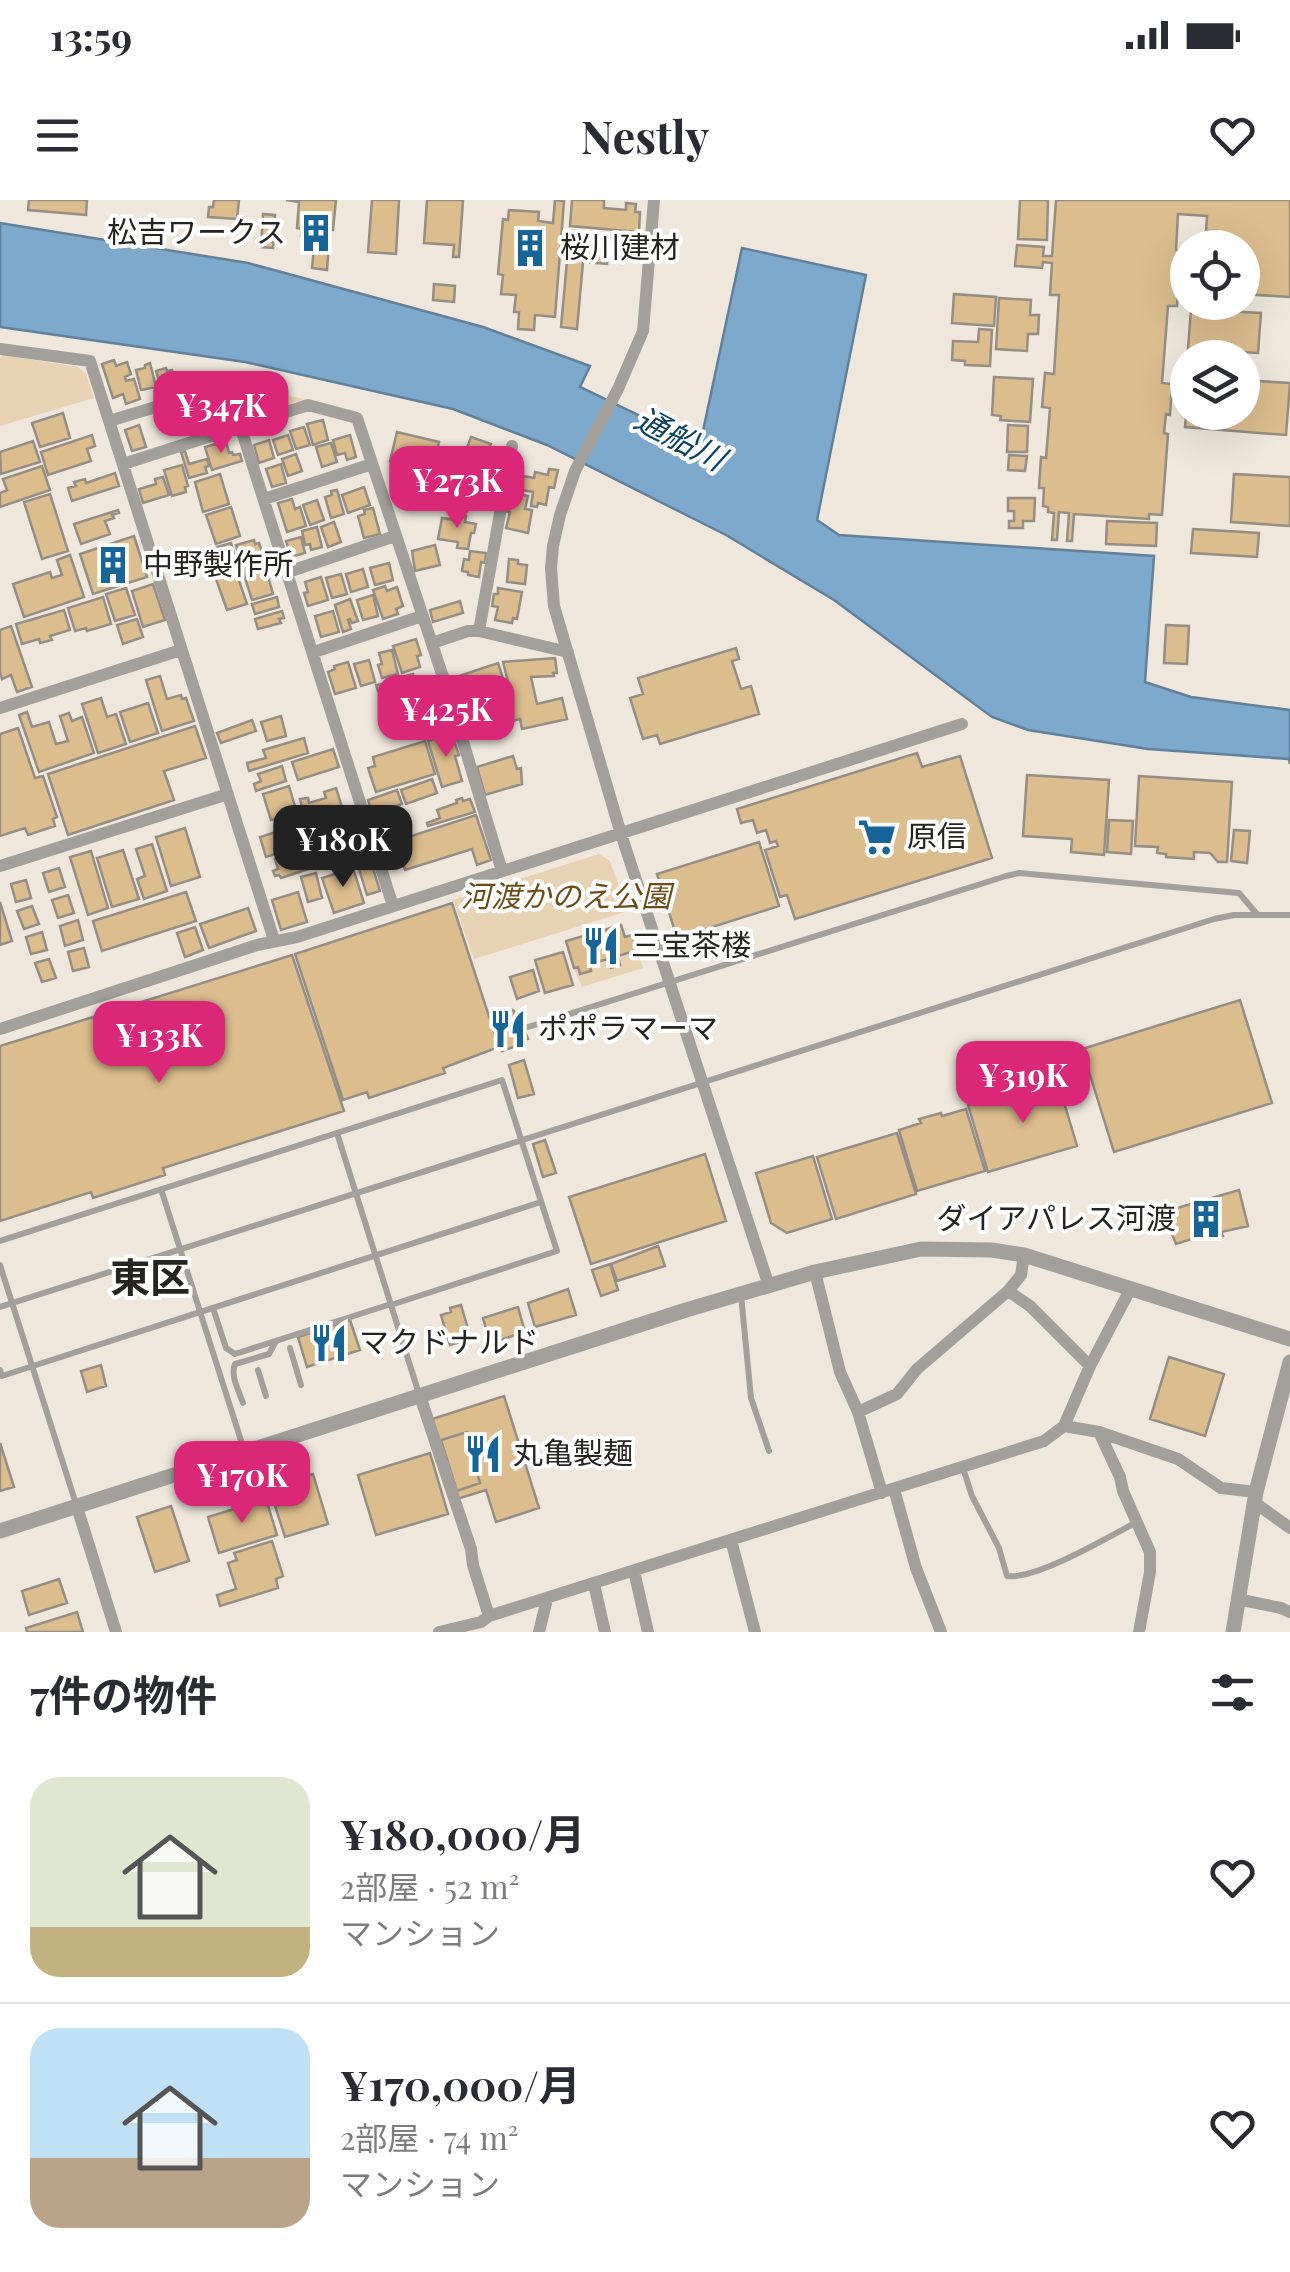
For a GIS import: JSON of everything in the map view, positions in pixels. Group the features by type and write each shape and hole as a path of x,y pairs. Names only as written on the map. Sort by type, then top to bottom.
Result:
{"street":[{"path":"654,200 643,331 575,471 560,515 552,546 554,606 621,834 769,1286"},
{"path":"0,350 90,361 274,940"},
{"path":"109,421 219,388 230,391 393,906"},
{"path":"123,464 308,405 357,418 502,871"},
{"path":"479,631 512,446"},
{"path":"264,499 372,464"},
{"path":"288,572 395,536"},
{"path":"314,652 422,616"},
{"path":"432,643 468,630 568,652"},
{"path":"0,708 182,650"},
{"path":"0,1028 962,724"},
{"path":"0,866 228,794"},
{"path":"0,1531 741,1294 815,1272 920,1249 992,1250 1024,1255 1290,1339"},
{"path":"858,1412 897,1394 916,1369 1008,1292 1020,1275 1024,1255"},
{"path":"815,1272 840,1372 941,1632"},
{"path":"439,1632 481,1622 489,1616 1044,1441 1064,1426 1131,1288"},
{"path":"1008,1292 1030,1306 1090,1366"},
{"path":"1233,1632 1255,1497 1290,1362"},
{"path":"420,1396 489,1616"},
{"path":"1064,1426 1099,1432 1178,1460 1221,1488 1255,1497 1290,1528"},
{"path":"1099,1432 1150,1552 1139,1632"},
{"path":"77,1506 116,1632"},
{"path":"731,1540 755,1632"},
{"path":"634,1571 648,1632"},
{"path":"594,1584 604,1632"},
{"path":"539,1632 546,1599"},
{"path":"1238,1599 1290,1612"}],"lane":[{"path":"528,1027 1019,873 1239,893 1256,914"},
{"path":"0,1307 1214,918 1290,915"},
{"path":"0,1241 502,1080 558,1251 237,1354 226,1348 213,1308"},
{"path":"337,1133 420,1396"},
{"path":"161,1189 245,1452"},
{"path":"0,1370 2,1376 542,1202"},
{"path":"0,1265 77,1506"},
{"path":"741,1294 751,1398 769,1451"},
{"path":"243,1404 234,1366 270,1354 276,1341"},
{"path":"290,1348 301,1385"},
{"path":"258,1370 266,1396"},
{"path":"963,1467 972,1496 1000,1548 1007,1576 1019,1578 1138,1522"}],"green space":[{"path":"4,355 78,367 86,374 94,398 0,426 0,358"},
{"path":"229,382 304,399 245,418 239,414"},
{"name":"河渡かのえ公園","path":"599,854 610,861 628,911 474,959 453,900"},
{"path":"637,949 643,968 582,987 574,969 578,968 581,974 591,971 590,964"}],"water":[{"name":"通船川","path":"0,223 248,263 483,327 590,366 580,387 700,445 742,248 866,275 817,520 839,535 1154,556 1145,682 1191,697 1290,710 1290,764 1289,759 1148,749 1028,730 992,717 834,600 726,535 547,445 453,409 245,362 0,327"}],"building":[{"path":"29,200 87,200 86,215 28,210"},
{"path":"214,200 239,200 237,219 208,217"},
{"name":"松吉ワークス","path":"286,200 336,200 327,270 312,268 315,237 301,236 302,229 297,228 299,202"},
{"path":"372,200 399,200 396,254 368,252"},
{"path":"427,200 463,200 459,257 453,257 454,245 424,243"},
{"name":"桜川建材","path":"555,200 564,201 555,317 535,315 534,330 518,329 516,295 501,294 503,275 498,274 503,219 508,220 509,210 539,212 538,221 553,223"},
{"path":"572,200 604,200 604,208 626,210 626,203 636,204 635,212 640,212 639,232 570,226"},
{"path":"1020,200 1048,200 1047,240 1018,239"},
{"path":"1056,200 1290,200 1290,297 1260,295 1260,230 1206,230 1207,216 1178,214 1177,230 1170,230 1170,306 1162,383 1170,384 1170,415 1166,414 1164,433 1168,434 1162,515 1149,514 1149,519 1074,514 1072,541 1067,541 1069,513 1059,512 1057,540 1052,540 1054,513 1043,506 1044,488 1039,488 1050,408 1042,407 1045,373 1054,374 1059,295 1050,295 1052,263 1043,262 1042,268 1015,266 1017,245 1044,247 1043,256 1052,256"},
{"path":"263,214 275,215 273,248 261,247"},
{"path":"566,231 610,235 607,264 583,262 577,329 561,327"},
{"path":"434,284 455,286 454,302 433,300"},
{"path":"954,294 996,297 994,326 952,323"},
{"path":"999,298 1031,300 1030,315 1039,315 1038,334 1028,334 1027,351 996,349"},
{"path":"1261,313 1259,340 1189,340 1190,320 1260,320"},
{"path":"979,329 992,330 990,366 952,360 953,341 978,342"},
{"path":"114,360 116,366 127,362 131,374 125,377 126,381 134,379 140,399 126,404 123,394 113,398 102,364"},
{"path":"150,363 156,387 141,390 136,370"},
{"path":"172,370 176,385 162,389 156,371"},
{"path":"994,377 1033,379 1030,422 1000,420 1001,416 992,415"},
{"path":"1260,381 1290,383 1286,435 1223,430 1260,430"},
{"path":"218,398 224,417 207,427 200,403"},
{"path":"196,403 202,422 190,426 180,408"},
{"path":"177,410 183,429 174,432 163,415"},
{"path":"63,413 70,438 40,447 32,423"},
{"path":"323,420 328,440 313,445 307,424"},
{"path":"139,425 146,447 132,451 125,430"},
{"path":"1008,425 1028,426 1027,452 1007,452"},
{"path":"304,427 310,445 296,449 290,431"},
{"path":"397,432 439,442 433,470 427,468 425,476 411,475 403,473 405,465 390,461"},
{"path":"92,435 95,446 87,449 91,461 48,475 41,452"},
{"path":"288,435 293,450 278,455 273,440"},
{"path":"350,435 356,457 347,460 345,453 337,455 333,440"},
{"path":"471,437 491,444 483,463 464,456"},
{"path":"269,440 274,458 259,463 254,445"},
{"path":"33,441 40,462 1,474 0,452"},
{"path":"226,441 229,453 240,454 242,461 212,470 205,447"},
{"path":"331,443 337,462 322,467 316,447"},
{"path":"185,451 189,464 207,459 207,473 189,478 181,452"},
{"path":"296,454 302,471 288,476 282,459"},
{"path":"1009,455 1027,456 1025,471 1008,470"},
{"path":"281,464 286,483 272,487 266,469"},
{"path":"182,465 188,486 186,492 172,496 164,470"},
{"path":"42,466 50,490 0,507 0,493 7,490 3,479"},
{"path":"549,469 558,470 546,505 531,506 533,492 511,488 513,474 534,478 535,472 548,475"},
{"path":"115,473 119,486 72,501 68,488 76,486 74,482 85,479 86,483"},
{"path":"220,474 229,504 203,512 195,482"},
{"path":"447,474 479,486 480,502 458,497 457,503 441,499"},
{"path":"1234,474 1290,477 1290,526 1231,522"},
{"path":"163,477 169,495 143,503 139,489 156,484 155,479"},
{"path":"364,487 370,505 348,513 342,495"},
{"path":"337,490 344,514 331,518 325,497"},
{"path":"509,492 528,496 525,509 532,510 528,533 506,528"},
{"path":"50,494 68,551 42,559 24,502"},
{"path":"1008,498 1035,498 1034,521 1023,521 1023,528 1009,528 1014,511 1008,511"},
{"path":"292,499 295,509 300,507 306,526 287,532 278,503"},
{"path":"317,500 324,520 310,525 303,505"},
{"path":"231,507 240,536 216,544 206,515"},
{"path":"373,508 380,534 364,538 358,516"},
{"path":"118,510 112,515 114,518 105,521 110,534 81,544 74,524"},
{"path":"457,515 476,524 468,549 457,548 458,542 438,539 442,518 456,520"},
{"path":"1107,521 1157,523 1156,546 1106,544"},
{"path":"334,522 341,542 328,547 321,527"},
{"path":"317,527 322,547 311,550 310,544 305,545 302,531"},
{"path":"1193,529 1259,533 1257,557 1191,553"},
{"name":"中野製作所","path":"134,536 147,577 93,594 80,554"},
{"path":"301,537 305,553 291,557 286,541"},
{"path":"254,540 263,554 241,561 236,545"},
{"path":"231,543 239,569 215,576 212,568 218,566 213,548"},
{"path":"435,545 440,565 415,571 412,551"},
{"path":"470,551 486,553 479,577 462,571"},
{"path":"70,555 84,597 24,617 13,584 50,572 52,578 62,575 57,560"},
{"path":"263,559 273,594 252,600 241,565"},
{"path":"509,559 527,565 525,584 507,582"},
{"path":"389,563 393,580 375,585 370,568"},
{"path":"363,569 368,587 351,592 346,574"},
{"path":"236,572 247,604 227,610 216,579"},
{"path":"341,574 347,594 332,598 326,578"},
{"path":"321,577 328,600 308,606 305,582"},
{"path":"153,584 165,620 143,627 132,591"},
{"path":"385,586 387,591 397,587 403,606 396,609 398,614 383,619 373,590"},
{"path":"126,588 135,615 115,621 106,594"},
{"path":"498,588 522,592 517,619 513,618 512,623 495,620 498,607 492,606"},
{"path":"373,595 378,616 363,620 357,600"},
{"path":"103,597 111,624 75,631 68,608"},
{"path":"277,597 279,607 255,614 252,604"},
{"path":"350,599 358,621 348,620 351,629 343,632 335,605"},
{"path":"460,601 463,613 433,622 430,610"},
{"path":"64,610 70,630 50,636 52,640 22,644 16,624"},
{"path":"282,611 281,623 258,629 255,619"},
{"path":"333,611 339,632 321,637 315,616"},
{"path":"137,619 143,637 123,644 117,625"},
{"path":"1166,625 1189,626 1187,664 1164,663"},
{"path":"11,626 32,687 17,692 11,675 2,679 0,672 0,630"},
{"path":"416,639 420,667 402,673 393,646"},
{"path":"736,648 739,659 732,661 741,689 751,686 759,714 660,744 657,735 643,739 630,698 643,694 638,678"},
{"path":"392,650 398,674 382,678 379,653"},
{"path":"555,658 554,676 531,677 537,704 562,698 567,719 522,729 520,719 489,727 483,705 512,698 503,662"},
{"path":"369,660 375,682 361,686 354,664"},
{"path":"348,662 356,688 335,694 328,672"},
{"path":"498,663 507,691 462,710 459,702 464,700 456,677"},
{"path":"413,674 418,692 426,690 425,684 437,681 443,703 398,716 394,701 389,703 386,692 378,691 376,685 399,682 398,678"},
{"path":"160,676 167,699 181,695 186,698 194,721 162,731 146,680"},
{"path":"101,698 107,717 116,714 126,744 98,753 82,704"},
{"path":"148,703 158,733 130,742 120,712"},
{"path":"27,712 32,727 49,722 56,744 68,741 60,716 69,713 72,721 82,717 94,753 39,772 19,715"},
{"path":"281,716 286,736 267,741 261,722"},
{"path":"252,720 256,731 221,743 217,733"},
{"path":"195,726 206,758 164,771 174,800 68,835 48,774"},
{"path":"18,728 35,778 43,776 57,817 53,819 55,826 28,835 25,828 0,836 0,734"},
{"path":"446,735 447,739 453,737 462,781 442,787 428,741"},
{"path":"304,738 308,753 249,771 247,763 266,758 263,750"},
{"path":"425,741 435,774 376,792 368,768 375,766 373,757"},
{"path":"333,749 339,767 298,780 292,762"},
{"name":"原信","path":"917,753 922,767 960,756 992,858 795,919 787,895 780,897 765,850 778,846 776,841 770,843 766,830 757,833 753,820 741,823 737,809"},
{"path":"513,756 517,769 521,768 522,784 485,795 477,767"},
{"path":"282,766 286,781 256,791 254,784 261,781 258,774"},
{"path":"1027,775 1109,780 1104,855 1071,852 1072,839 1023,836"},
{"path":"1139,776 1232,782 1227,862 1218,862 1210,853 1194,852 1194,859 1166,857 1157,853 1158,847 1135,846"},
{"path":"432,779 437,793 406,804 401,790"},
{"path":"289,786 297,813 271,820 263,794"},
{"path":"336,788 342,807 330,810 329,806 304,813 300,799 308,798 309,803 326,798 324,792"},
{"path":"397,790 402,804 372,814 368,800"},
{"path":"462,798 470,799 475,812 428,826 427,823 440,818 437,810"},
{"path":"476,815 491,860 477,865 472,849 405,870 396,841"},
{"path":"1109,820 1133,821 1131,854 1107,852"},
{"path":"344,821 346,827 354,824 360,841 332,851 324,828"},
{"path":"301,824 307,844 266,857 260,837"},
{"path":"185,828 200,877 171,886 156,837"},
{"path":"1234,830 1250,831 1247,863 1231,861"},
{"path":"759,842 779,906 677,938 657,874"},
{"path":"152,844 167,891 144,899 137,879 145,876 136,849"},
{"path":"123,850 139,899 112,907 97,858"},
{"path":"91,851 108,908 88,915 70,857"},
{"path":"310,851 315,867 281,878 275,876 275,859"},
{"path":"372,865 380,891 367,895 359,869"},
{"path":"59,868 65,887 49,892 43,873"},
{"path":"353,868 364,903 334,913 322,878"},
{"path":"316,873 322,898 308,902 301,877"},
{"path":"26,880 31,898 16,902 11,884"},
{"path":"186,892 196,921 102,951 93,921"},
{"path":"298,892 307,922 281,930 272,900"},
{"path":"68,895 74,913 58,918 52,900"},
{"path":"0,902 12,941 0,945"},
{"path":"452,903 499,1047 443,1068 445,1073 369,1098 367,1092 343,1100 295,954"},
{"path":"32,906 39,924 24,929 17,911"},
{"path":"248,908 256,931 209,948 200,924"},
{"path":"78,920 83,940 65,946 60,926"},
{"name":"三宝茶楼","path":"621,925 625,937 632,935 637,950 618,956 620,965 611,968 608,959 590,964 591,971 580,974 578,967 574,968 566,941"},
{"path":"195,927 203,950 185,957 177,933"},
{"path":"42,932 47,950 31,954 26,937"},
{"path":"84,948 89,967 73,971 68,952"},
{"path":"563,952 573,985 545,993 535,960"},
{"path":"292,955 344,1111 163,1168 165,1175 93,1198 91,1192 0,1221 0,1046"},
{"path":"49,959 56,978 42,982 35,963"},
{"path":"533,970 539,991 517,999 510,977"},
{"path":"1240,1000 1272,1103 1114,1152 1082,1049"},
{"name":"ポポラマーマ","path":"511,1009 528,1039 502,1051 491,1018"},
{"path":"524,1060 534,1094 518,1098 509,1065"},
{"path":"1057,1079 1077,1146 988,1172 968,1105"},
{"path":"966,1109 985,1171 917,1191 899,1130 921,1123 919,1119"},
{"path":"897,1133 916,1194 836,1219 817,1157"},
{"path":"545,1140 556,1173 543,1177 533,1144"},
{"path":"705,1154 726,1221 591,1264 569,1197"},
{"path":"813,1156 832,1219 787,1233 771,1223 756,1173"},
{"name":"ダイアパレス河渡","path":"1239,1190 1248,1226 1221,1232 1223,1236 1217,1238 1214,1232 1176,1244 1163,1212"},
{"path":"658,1246 665,1266 617,1281 611,1264"},
{"path":"610,1264 618,1290 601,1296 592,1270"},
{"path":"568,1289 576,1315 535,1327 528,1303"},
{"path":"461,1305 471,1339 450,1345 441,1315"},
{"path":"518,1307 525,1332 490,1343 483,1318"},
{"name":"マクドナルド","path":"350,1320 360,1350 307,1367 298,1337"},
{"path":"1169,1357 1224,1374 1205,1436 1150,1419"},
{"path":"101,1365 106,1386 87,1392 81,1371"},
{"name":"丸亀製麺","path":"504,1396 539,1508 496,1522 486,1490 457,1499 432,1419"},
{"path":"467,1432 480,1483 457,1491 441,1440"},
{"path":"0,1443 14,1487 0,1491"},
{"path":"430,1453 448,1514 376,1535 358,1475"},
{"path":"313,1474 328,1524 285,1537 269,1487"},
{"path":"266,1499 277,1535 219,1553 208,1517"},
{"path":"171,1506 189,1561 155,1572 137,1517"},
{"path":"272,1541 283,1576 276,1579 278,1588 220,1606 217,1595 236,1589 228,1563 237,1560 234,1553"},
{"path":"59,1579 67,1603 29,1615 22,1591"},
{"path":"77,1612 83,1632 27,1632 26,1628"}],"place":[{"name":"松吉ワークス","path":"316,233"},
{"name":"桜川建材","path":"530,248"},
{"name":"中野製作所","path":"113,565"},
{"name":"原信","path":"877,837"},
{"name":"三宝茶楼","path":"601,946"},
{"name":"ポポラマーマ","path":"508,1029"},
{"name":"ダイアパレス河渡","path":"1206,1219"},
{"name":"マクドナルド","path":"329,1343"},
{"name":"丸亀製麺","path":"483,1454"}],"district":[{"name":"東区","path":"150,1278"}]}
